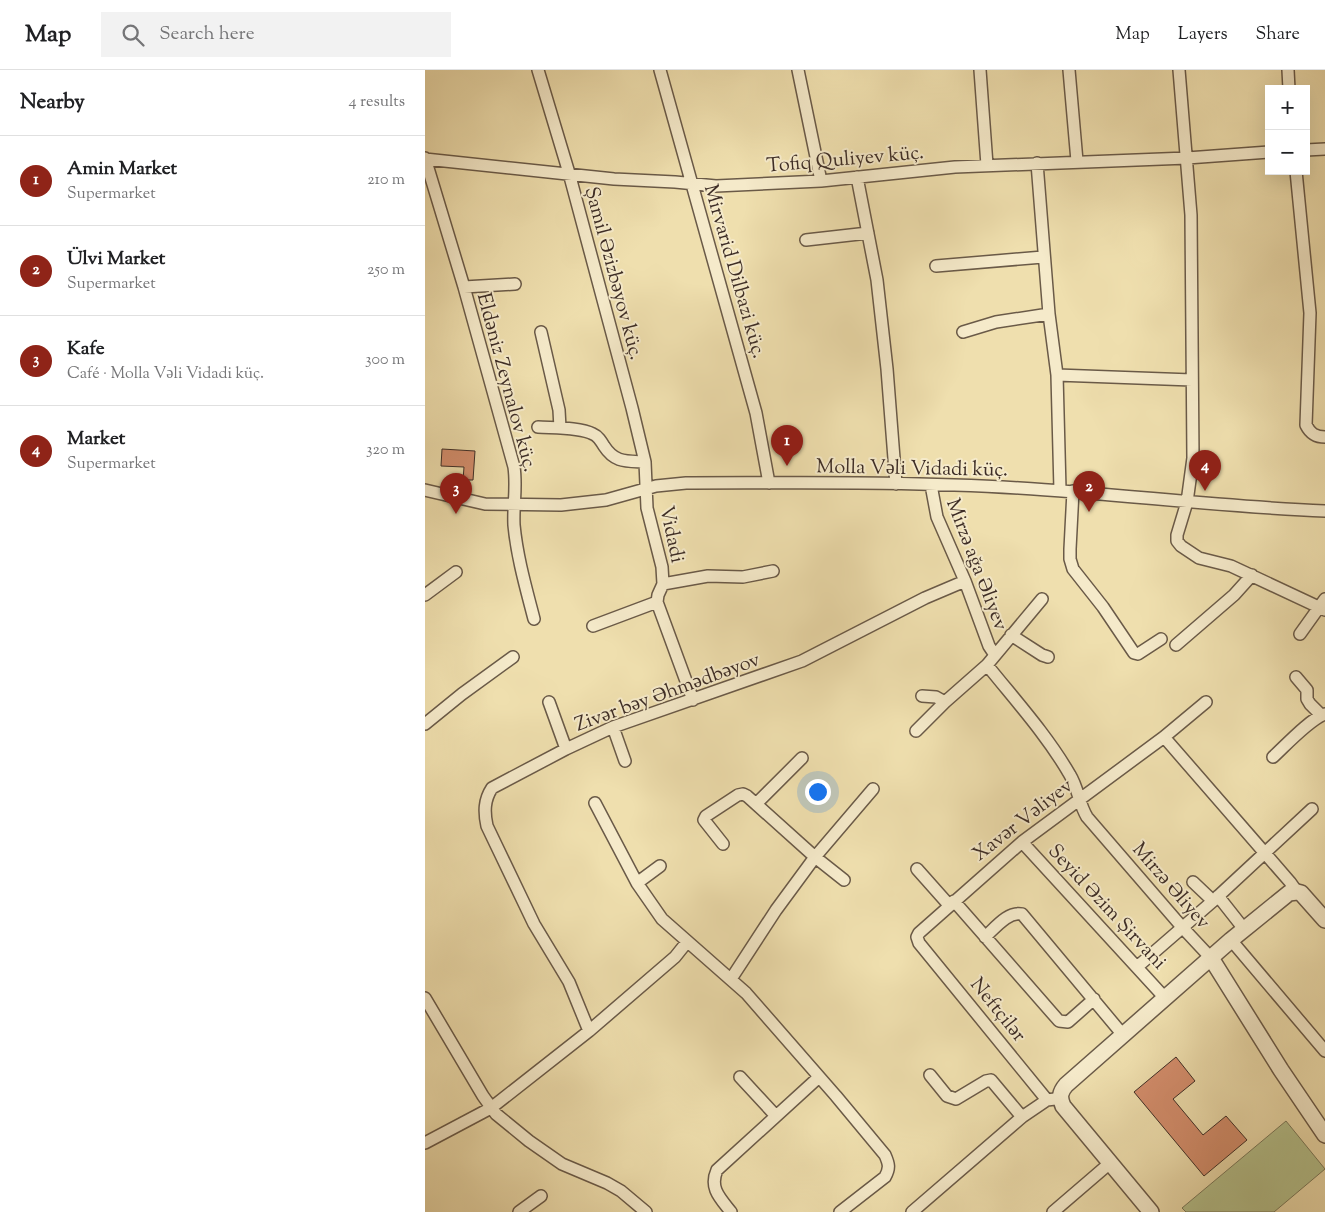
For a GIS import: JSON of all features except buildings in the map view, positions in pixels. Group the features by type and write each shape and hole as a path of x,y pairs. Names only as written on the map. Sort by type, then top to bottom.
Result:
{"street":[{"name":"Şamil Əzizbəyov küç.","path":"538,70 569,173 632,408 645,462 646,488"},
{"name":"Mirvarid Dilbazi küç.","path":"660,70 756,413 769,483"},
{"path":"799,70 821,181"},
{"path":"980,70 987,165"},
{"path":"1069,70 1077,161"},
{"path":"1179,70 1191,216 1193,458 1187,502 1177,541 1181,546 1199,558 1220,562 1323,605 1300,634"},
{"path":"1288,70 1289,85"},
{"path":"1310,150 1325,149"},
{"name":"Tofiq Quliyev küç.","path":"425,158 614,179 716,186 821,181 987,165 1187,158 1265,152"},
{"name":"Eldəniz Zeynalov küç.","path":"425,158 514,467 516,480 515,526 520,561 534,619"},
{"path":"1037,163 1043,257 1057,375 1060,490"},
{"path":"1296,175 1310,313 1306,425 1310,433 1319,437 1325,437"},
{"path":"857,177 877,280 887,369 896,484"},
{"path":"806,240 868,233"},
{"path":"936,266 1043,257"},
{"path":"464,288 515,284"},
{"path":"963,332 1012,319 1049,314"},
{"path":"541,332 559,410 560,428"},
{"path":"1057,375 1192,380"},
{"path":"538,427 592,433 597,436 608,452 622,461 645,462"},
{"name":"Molla Vəli Vidadi küç.","path":"425,490 478,502 515,505 561,505 586,504 646,488 686,483 896,484 1060,490 1187,502 1325,511"},
{"name":"Mirzə ağa Əliyev","path":"931,485 937,517 965,581 989,646 995,655"},
{"name":"Vidadi","path":"646,488 647,508 662,567 663,584 657,602"},
{"path":"1073,491 1070,559 1073,570 1103,607 1134,652 1138,654 1161,639"},
{"path":"663,584 707,576 743,578 773,571"},
{"path":"425,595 456,572"},
{"path":"1177,645 1234,595 1252,575"},
{"name":"Zivər bəy Əhmədbəyov","path":"589,1031 569,982 534,924 487,826 485,805 492,788 566,749 613,727 802,661 925,598 965,581"},
{"name":"Mirzə ağa Əliyev","path":"916,732 945,702 987,665 1042,599"},
{"path":"593,626 657,602 693,700"},
{"path":"1011,635 1048,657"},
{"path":"425,724 513,657"},
{"name":"Mirzə Əliyev","path":"987,665 1055,752 1071,776 1087,818 1211,958 1281,1070 1325,1134"},
{"path":"1273,757 1323,715 1310,704 1307,699 1307,690 1296,677"},
{"path":"922,696 937,697 945,702"},
{"path":"549,702 566,749"},
{"name":"Xavər Vəliyev","path":"919,942 917,937 919,933 1022,842 1163,737 1206,702"},
{"path":"613,727 625,760"},
{"path":"1163,737 1297,892 1307,898 1325,920"},
{"path":"756,804 802,758"},
{"path":"731,979 776,910 815,857 873,789"},
{"path":"723,844 706,825 704,820 706,816 738,795 743,794 844,880"},
{"path":"595,803 637,883 662,919 731,979 755,1003 885,1155 889,1165 889,1170 885,1177 840,1212"},
{"path":"1137,967 1215,899 1312,809"},
{"name":"Seyid Əzim Şirvani","path":"1022,842 1165,998"},
{"path":"637,883 660,866"},
{"path":"917,868 985,937 1059,1021 1068,1022 1094,999"},
{"path":"1193,882 1215,899 1244,929"},
{"name":"Seyid Əzim Şirvani","path":"912,1212 1022,1117 1054,1099 1066,1085 1244,929 1289,893 1297,892"},
{"path":"985,937 1011,914 1022,914 1123,1035"},
{"path":"1231,940 1325,1051"},
{"path":"425,1143 491,1108 589,1031 675,957 687,942"},
{"name":"Neftçilər","path":"919,942 1054,1099 1063,1106 1151,1212"},
{"path":"425,998 491,1108 503,1120 544,1152 576,1171 607,1183 621,1191 646,1212"},
{"path":"930,1074 947,1096 956,1099 986,1081 991,1080 1022,1117"},
{"path":"740,1077 776,1116"},
{"path":"731,1212 715,1192 713,1177 717,1170 819,1077"},
{"path":"1053,1212 1110,1163"},
{"path":"519,1212 541,1196"},
{"path":"924,1202 932,1212"}],"green space":[{"path":"1286,1121 1325,1169 1274,1212 1186,1212 1182,1208"}],"place":[{"name":"Amin Market","path":"787,466"},
{"name":"Market","path":"1205,491"},
{"name":"Ülvi Market","path":"1089,512"},
{"name":"Kafe","path":"456,514"}]}
